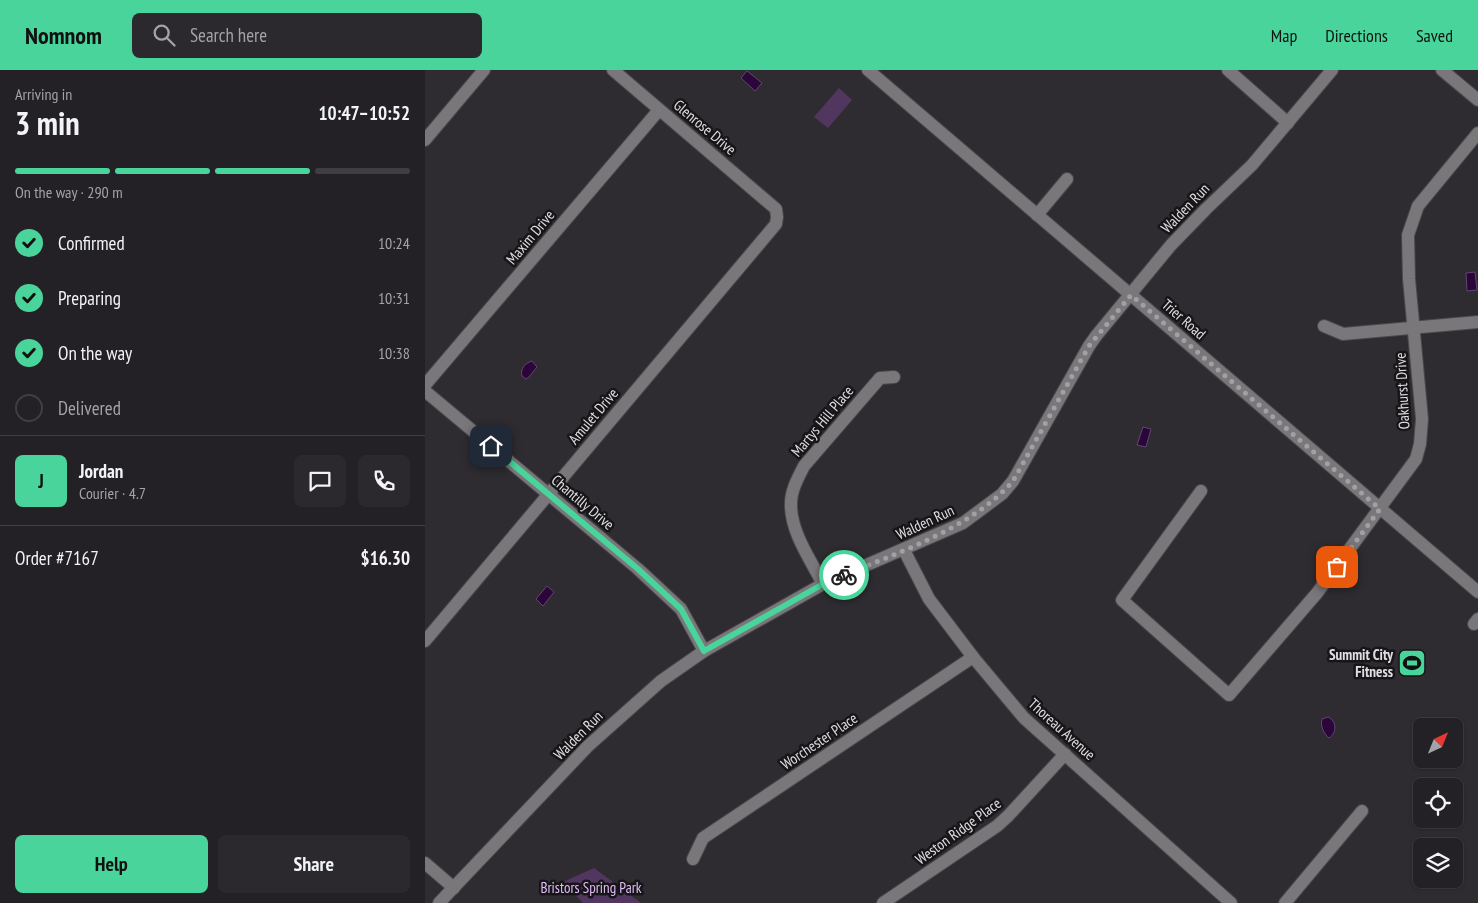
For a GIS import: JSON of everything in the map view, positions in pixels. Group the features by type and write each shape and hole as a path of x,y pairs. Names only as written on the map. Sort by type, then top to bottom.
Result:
{"street":[{"path":"425,140 484,70"},
{"name":"Glenrose Drive","path":"613,70 776,209"},
{"name":"Trier Road","path":"868,70 1478,592"},
{"path":"1228,70 1288,123"},
{"name":"Walden Run","path":"439,903 588,746 661,681 704,651 823,584 963,523 1002,494 1013,481 1089,346 1171,245 1252,165 1332,70"},
{"path":"1442,70 1478,100"},
{"name":"Maxim Drive","path":"425,385 659,110"},
{"name":"Oakhurst Drive","path":"1201,491 1123,600 1229,695 1317,593 1416,459 1420,444 1422,419 1407,253 1408,235 1419,206 1478,133"},
{"path":"1037,215 1067,179"},
{"name":"Amulet Drive","path":"425,641 776,224 776,209"},
{"path":"1324,326 1343,334 1478,322"},
{"name":"Martys Hill Place","path":"823,584 792,524 791,501 795,483 804,466 880,378 894,377"},
{"name":"Chantilly Drive","path":"425,391 638,569 681,609 704,651"},
{"name":"Thoreau Avenue","path":"904,550 929,599 973,658 1015,708 1136,820 1231,903"},
{"name":"Worchester Place","path":"693,859 703,838 973,658"},
{"name":"Weston Ridge Place","path":"883,903 997,826 1009,816 1065,754"},
{"path":"1285,903 1362,811"},
{"path":"425,863 454,888"}],"green space":[{"path":"839,88 852,100 828,128 814,117"},
{"name":"Bristors Spring Park","path":"594,868 641,903 583,903 563,882"}],"shaded area":[{"path":"747,71 762,83 755,91 741,78"},
{"path":"1475,272 1477,290 1467,291 1466,273"},
{"path":"532,361 537,367 526,379 522,376 522,369"},
{"path":"1143,427 1151,429 1146,447 1137,445"},
{"path":"547,586 554,592 543,606 536,599"},
{"path":"1328,717 1333,721 1335,727 1332,736 1329,738 1322,727 1322,719"}],"way so far":[{"path":"844,575 963,523 1002,494 1013,481 1057,406 1089,346 1131,295 1380,509 1337,567"}],"place":[{"name":"Summit City Fitness","path":"1412,663"}],"route":[{"path":"491,446 638,569 681,609 704,651 823,584 844,575"}]}
